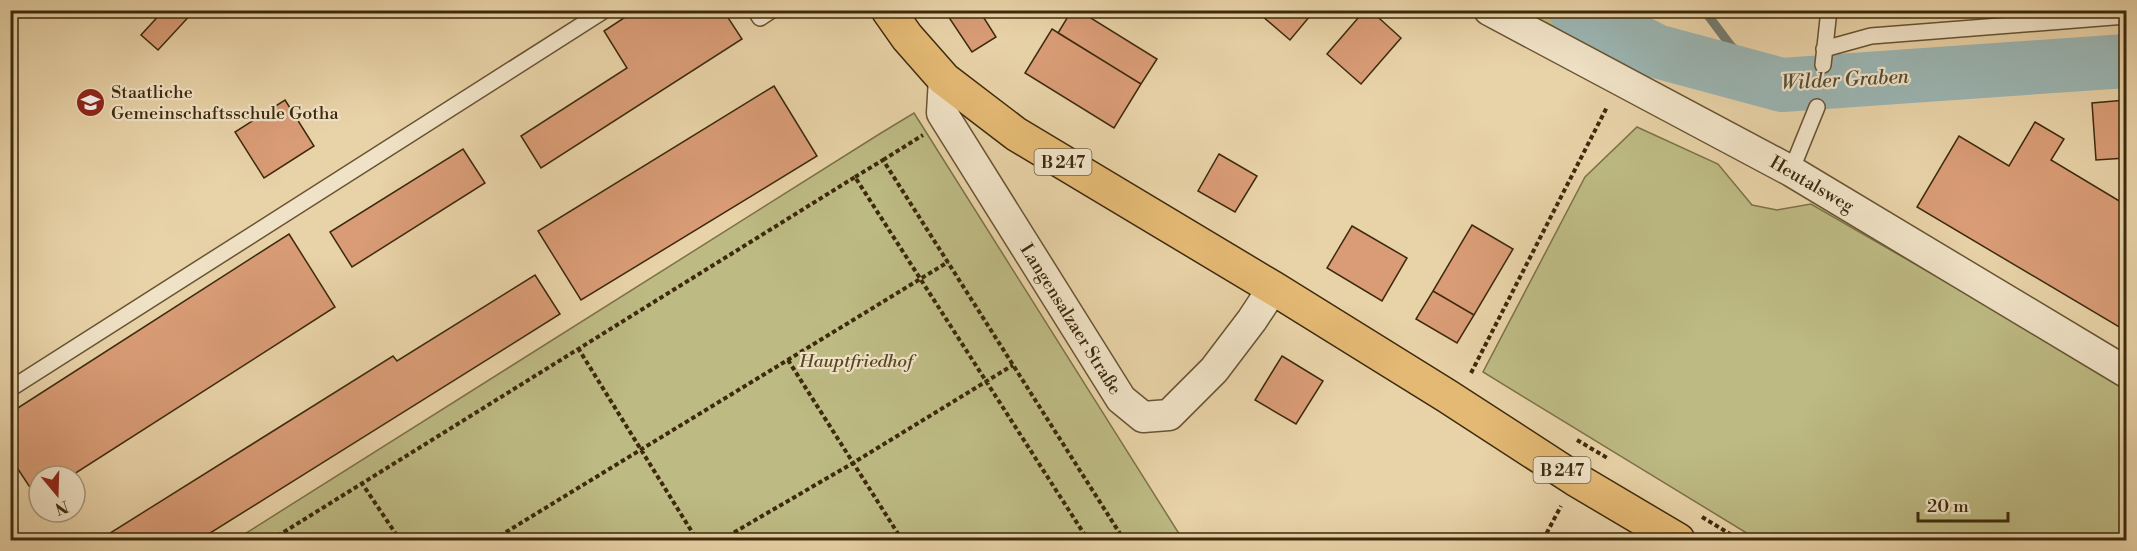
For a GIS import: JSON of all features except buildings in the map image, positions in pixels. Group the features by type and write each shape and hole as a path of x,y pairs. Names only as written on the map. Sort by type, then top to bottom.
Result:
{"main road":[{"name":"B 247","path":"888,10 907,37 944,79 1016,134 1273,288 1575,479 1678,540"}],"street":[{"name":"Heutalsweg","path":"1490,10 1791,171 2127,372"},
{"name":"Langensalzaer Straße","path":"944,79 942,113 1121,399 1143,417 1169,415 1214,370 1273,288"}],"lane":[{"path":"10,389 605,10"},
{"path":"755,10 760,18 772,10"},
{"path":"1822,65 1829,10"},
{"path":"1824,49 1871,36 2127,16"},
{"path":"1791,171 1817,107"}],"path":[{"path":"1471,373 1606,106"},
{"path":"271,540 361,482 947,121"},
{"path":"883,160 1124,540"},
{"path":"855,177 1088,540"},
{"path":"493,540 948,262"},
{"path":"578,348 697,540"},
{"path":"788,360 902,540"},
{"path":"721,540 853,463 1013,365"},
{"path":"361,482 400,540"}],"green space":[{"path":"1521,11 1580,11 1563,31"},
{"name":"Hauptfriedhof","path":"914,113 1183,540 235,540 881,133"},
{"path":"1637,127 1718,164 1752,205 1777,210 1811,204 2126,386 2126,540 1758,540 1483,372 1585,177"}],"waterway":[{"name":"Wilder Graben","path":"1576,10 1656,51 1782,85 2126,61"},
{"path":"1704,10 1731,46 1772,82"}],"place":[{"name":"Staatliche Gemeinschaftsschule Gotha","path":"90,102"}]}
